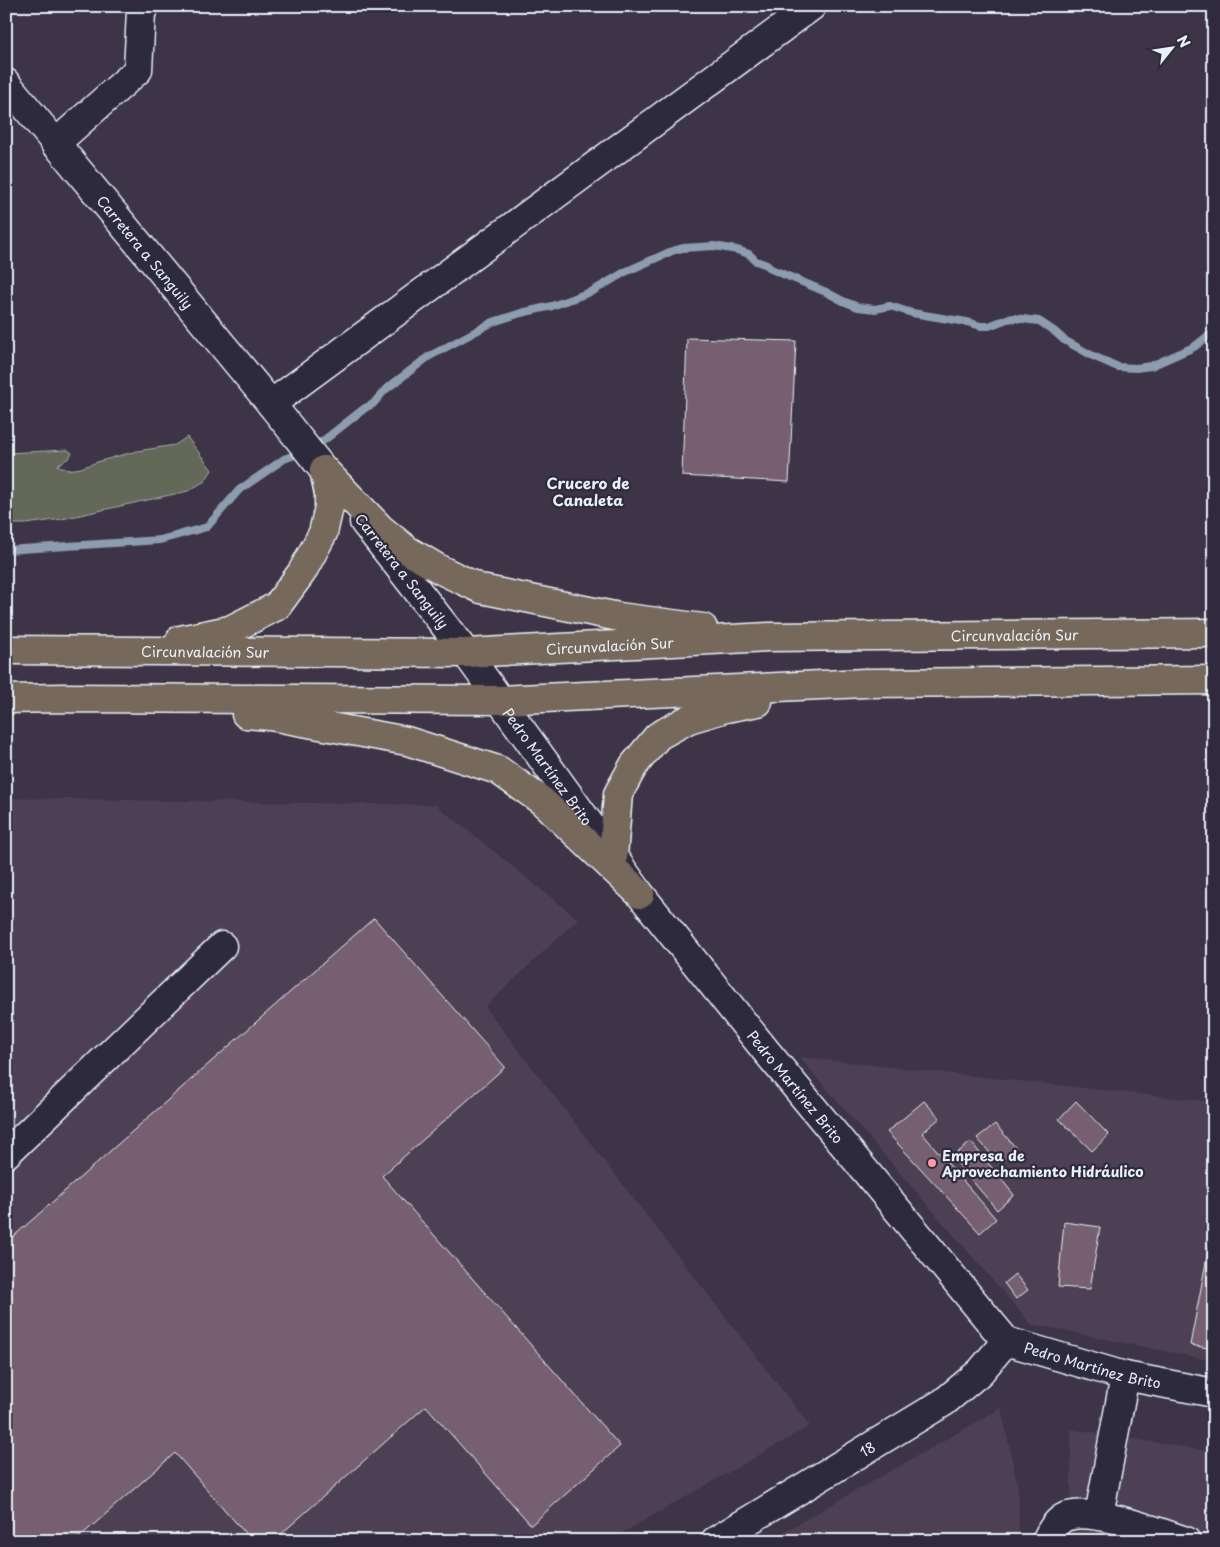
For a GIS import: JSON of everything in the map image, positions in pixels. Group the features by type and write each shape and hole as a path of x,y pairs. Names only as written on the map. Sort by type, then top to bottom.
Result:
{"highway":[{"path":"322,468 380,529 407,550 441,570 481,589 619,617 769,637"},
{"path":"126,652 230,630 277,606 302,572 323,533 329,507 329,494 322,468"},
{"name":"Circunvalación Sur","path":"6,650 466,653 769,637 1214,633"},
{"path":"6,699 499,700 865,683 1214,680"},
{"path":"614,857 618,794 634,765 658,736 689,719 726,708 865,683"},
{"path":"63,698 270,716 407,741 498,770 542,801 640,894"}],"street":[{"path":"55,144 138,70 141,12 145,6"},
{"path":"277,412 810,7"},
{"name":"Carretera a Sanguily","path":"6,83 277,412 466,653"},
{"name":"Pedro Martínez Brito","path":"466,653 640,894 766,1052 1006,1341 1125,1376 1214,1392"},
{"path":"6,1154 222,946"},
{"name":"18","path":"715,1541 944,1402 980,1372 1006,1341"},
{"path":"1099,1515 1125,1376"},
{"path":"1046,1541 1051,1530 1064,1517 1082,1513 1099,1515 1186,1541"}],"shaded area":[{"path":"6,798 436,805 578,919 485,1007 810,1426 608,1541 6,1541"},
{"path":"799,1057 1214,1102 1214,1361 1031,1324"},
{"path":"1001,1408 1018,1487 1019,1541 768,1541"},
{"path":"1071,1429 1214,1452 1214,1541 1071,1541"}],"green space":[{"path":"187,437 212,470 205,481 188,491 62,519 26,524 6,524 6,453 68,450 72,453 69,458 57,465 68,470 81,468 137,451 175,445"}],"building":[{"path":"687,338 796,341 789,482 682,476"},
{"path":"374,918 505,1067 382,1176 620,1446 531,1525 426,1406 273,1541 252,1541 175,1453 75,1541 14,1541 6,1531 6,1243"},
{"name":"Empresa de Aprovechamiento Hidráulico","path":"924,1101 940,1118 922,1133 996,1219 980,1233 887,1132"},
{"path":"1076,1101 1109,1135 1092,1151 1059,1119"},
{"path":"995,1124 1016,1148 999,1163 977,1138"},
{"path":"971,1142 1014,1195 997,1210 952,1157"},
{"path":"1214,1221 1214,1349 1190,1345"},
{"path":"1064,1222 1100,1227 1090,1289 1058,1287"},
{"path":"1015,1274 1028,1290 1016,1299 1004,1283"}],"waterway":[{"path":"6,550 160,540 207,527 239,490 284,459 323,441 365,408 373,404 385,390 428,357 493,322 552,306 593,291 625,272 683,248 714,246 749,254 756,261 767,265 771,269 858,307 875,309 890,306 912,313 981,326 989,326 1014,318 1039,321 1064,340 1118,367 1136,368 1151,366 1194,347 1208,336 1214,334"}],"place":[{"name":"Empresa de Aprovechamiento Hidráulico","path":"932,1163"}],"district":[{"name":"Crucero de Canaleta","path":"588,490"}]}
